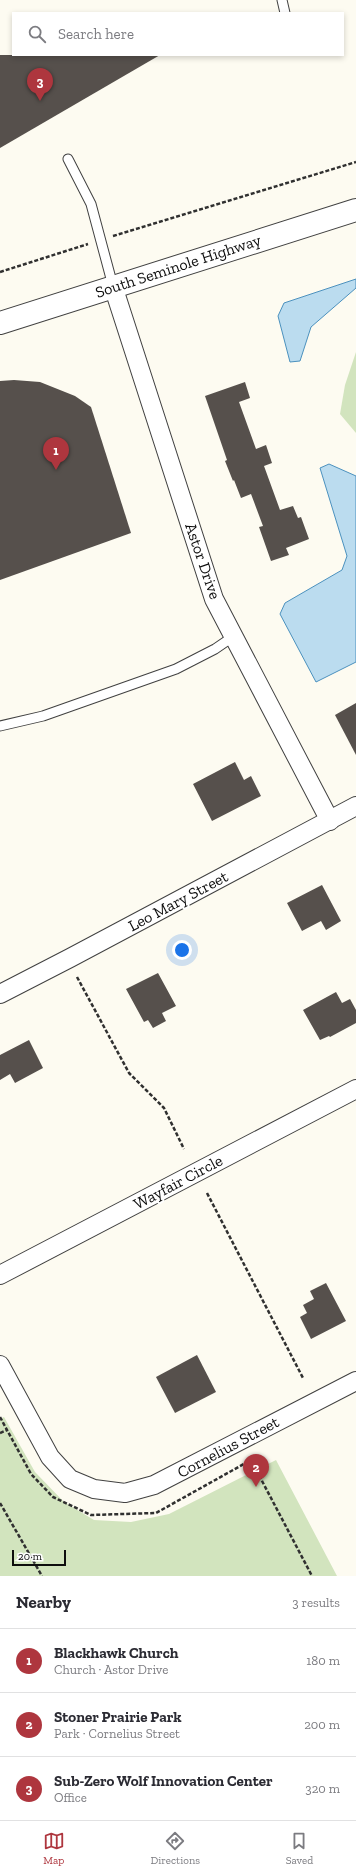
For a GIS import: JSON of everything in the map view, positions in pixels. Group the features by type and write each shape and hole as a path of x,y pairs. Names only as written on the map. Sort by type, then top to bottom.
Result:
{"street":[{"name":"South Seminole Highway","path":"0,323 112,286 356,210"},
{"name":"Astor Drive","path":"112,286 214,599 330,820"},
{"name":"Leo Mary Street","path":"0,994 356,806"},
{"name":"Wayfair Circle","path":"0,1275 356,1089"},
{"name":"Cornelius Street","path":"0,1365 50,1457 70,1479 94,1489 125,1493 154,1486 356,1380"}],"lane":[{"path":"282,0 284,12"},
{"path":"68,159 92,204 102,239 112,286"},
{"path":"0,726 43,716 176,669 234,636"}],"path":[{"path":"0,272 102,239 356,162"},
{"path":"77,978 129,1073 164,1108 184,1149"},
{"path":"207,1193 303,1378"},
{"path":"0,1433 7,1430"},
{"path":"251,1460 312,1576"},
{"path":"0,1503 42,1576"}],"green space":[{"path":"356,352 356,433 340,414 345,385"},
{"path":"4,1417 35,1472 64,1502 94,1520 131,1522 169,1514 276,1460 337,1576 0,1576 0,1419"}],"water":[{"path":"356,279 356,288 311,327 300,361 290,362 278,316 284,303"},
{"path":"329,464 356,476 356,662 316,682 280,614 285,603 342,570 347,556 320,468"}],"building":[{"path":"0,55 158,56 0,148"},
{"path":"14,380 40,382 75,396 91,407 131,533 0,580 0,381"},
{"path":"245,382 250,398 239,402 256,449 266,445 272,463 264,466 280,510 293,506 298,518 301,517 309,539 286,548 289,555 271,561 259,527 263,526 251,494 241,498 234,480 233,481 225,461 227,460 205,396"},
{"path":"356,703 356,755 335,715"},
{"path":"235,762 244,780 251,776 261,796 212,821 193,784"},
{"path":"322,885 341,921 326,930 321,921 302,931 287,903"},
{"path":"158,973 176,1006 162,1013 166,1021 153,1028 148,1020 144,1022 126,989"},
{"path":"336,992 342,1003 350,999 356,1010 356,1023 330,1037 329,1036 320,1040 303,1010"},
{"path":"29,1040 43,1068 15,1083 10,1074 0,1080 0,1055"},
{"path":"326,1283 346,1321 311,1339 300,1317 307,1313 303,1305 314,1299 310,1291"},
{"path":"197,1355 216,1392 175,1413 156,1377"}],"place":[{"name":"Sub-Zero Wolf Innovation Center","path":"40,101"},
{"name":"Blackhawk Church","path":"56,470"},
{"name":"Stoner Prairie Park","path":"256,1487"}]}
